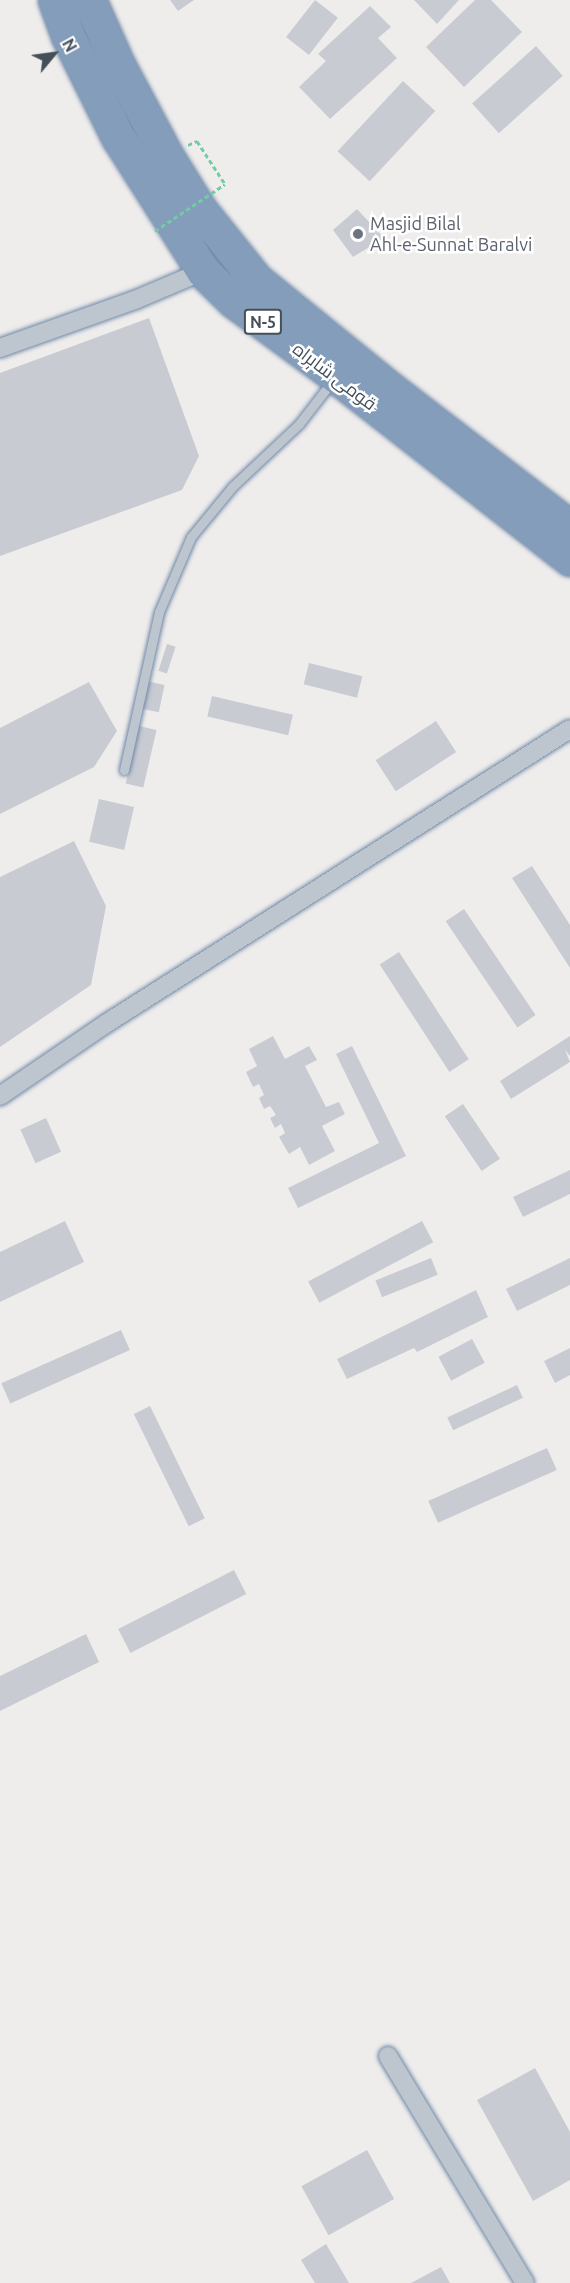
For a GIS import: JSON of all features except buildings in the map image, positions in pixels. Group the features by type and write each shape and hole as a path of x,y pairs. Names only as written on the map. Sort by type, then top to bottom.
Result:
{"highway":[{"name":"قومی شاہراہ","path":"55,0 68,36 118,137 203,271 234,301 336,376 570,559"},
{"name":"قومی شاہراہ","path":"89,0 118,65 167,157 200,210 256,280 390,389 570,527"}],"street":[{"path":"0,348 135,300 203,271"},
{"path":"0,1096 107,1023 570,729"},
{"path":"388,2056 525,2283"}],"lane":[{"path":"124,770 159,612 191,537 232,487 299,424 336,376"}],"path":[{"path":"155,231 225,184 197,141"}],"place":[{"name":"Masjid Bilal Ahl-e-Sunnat Baralvi","path":"358,234"}]}
